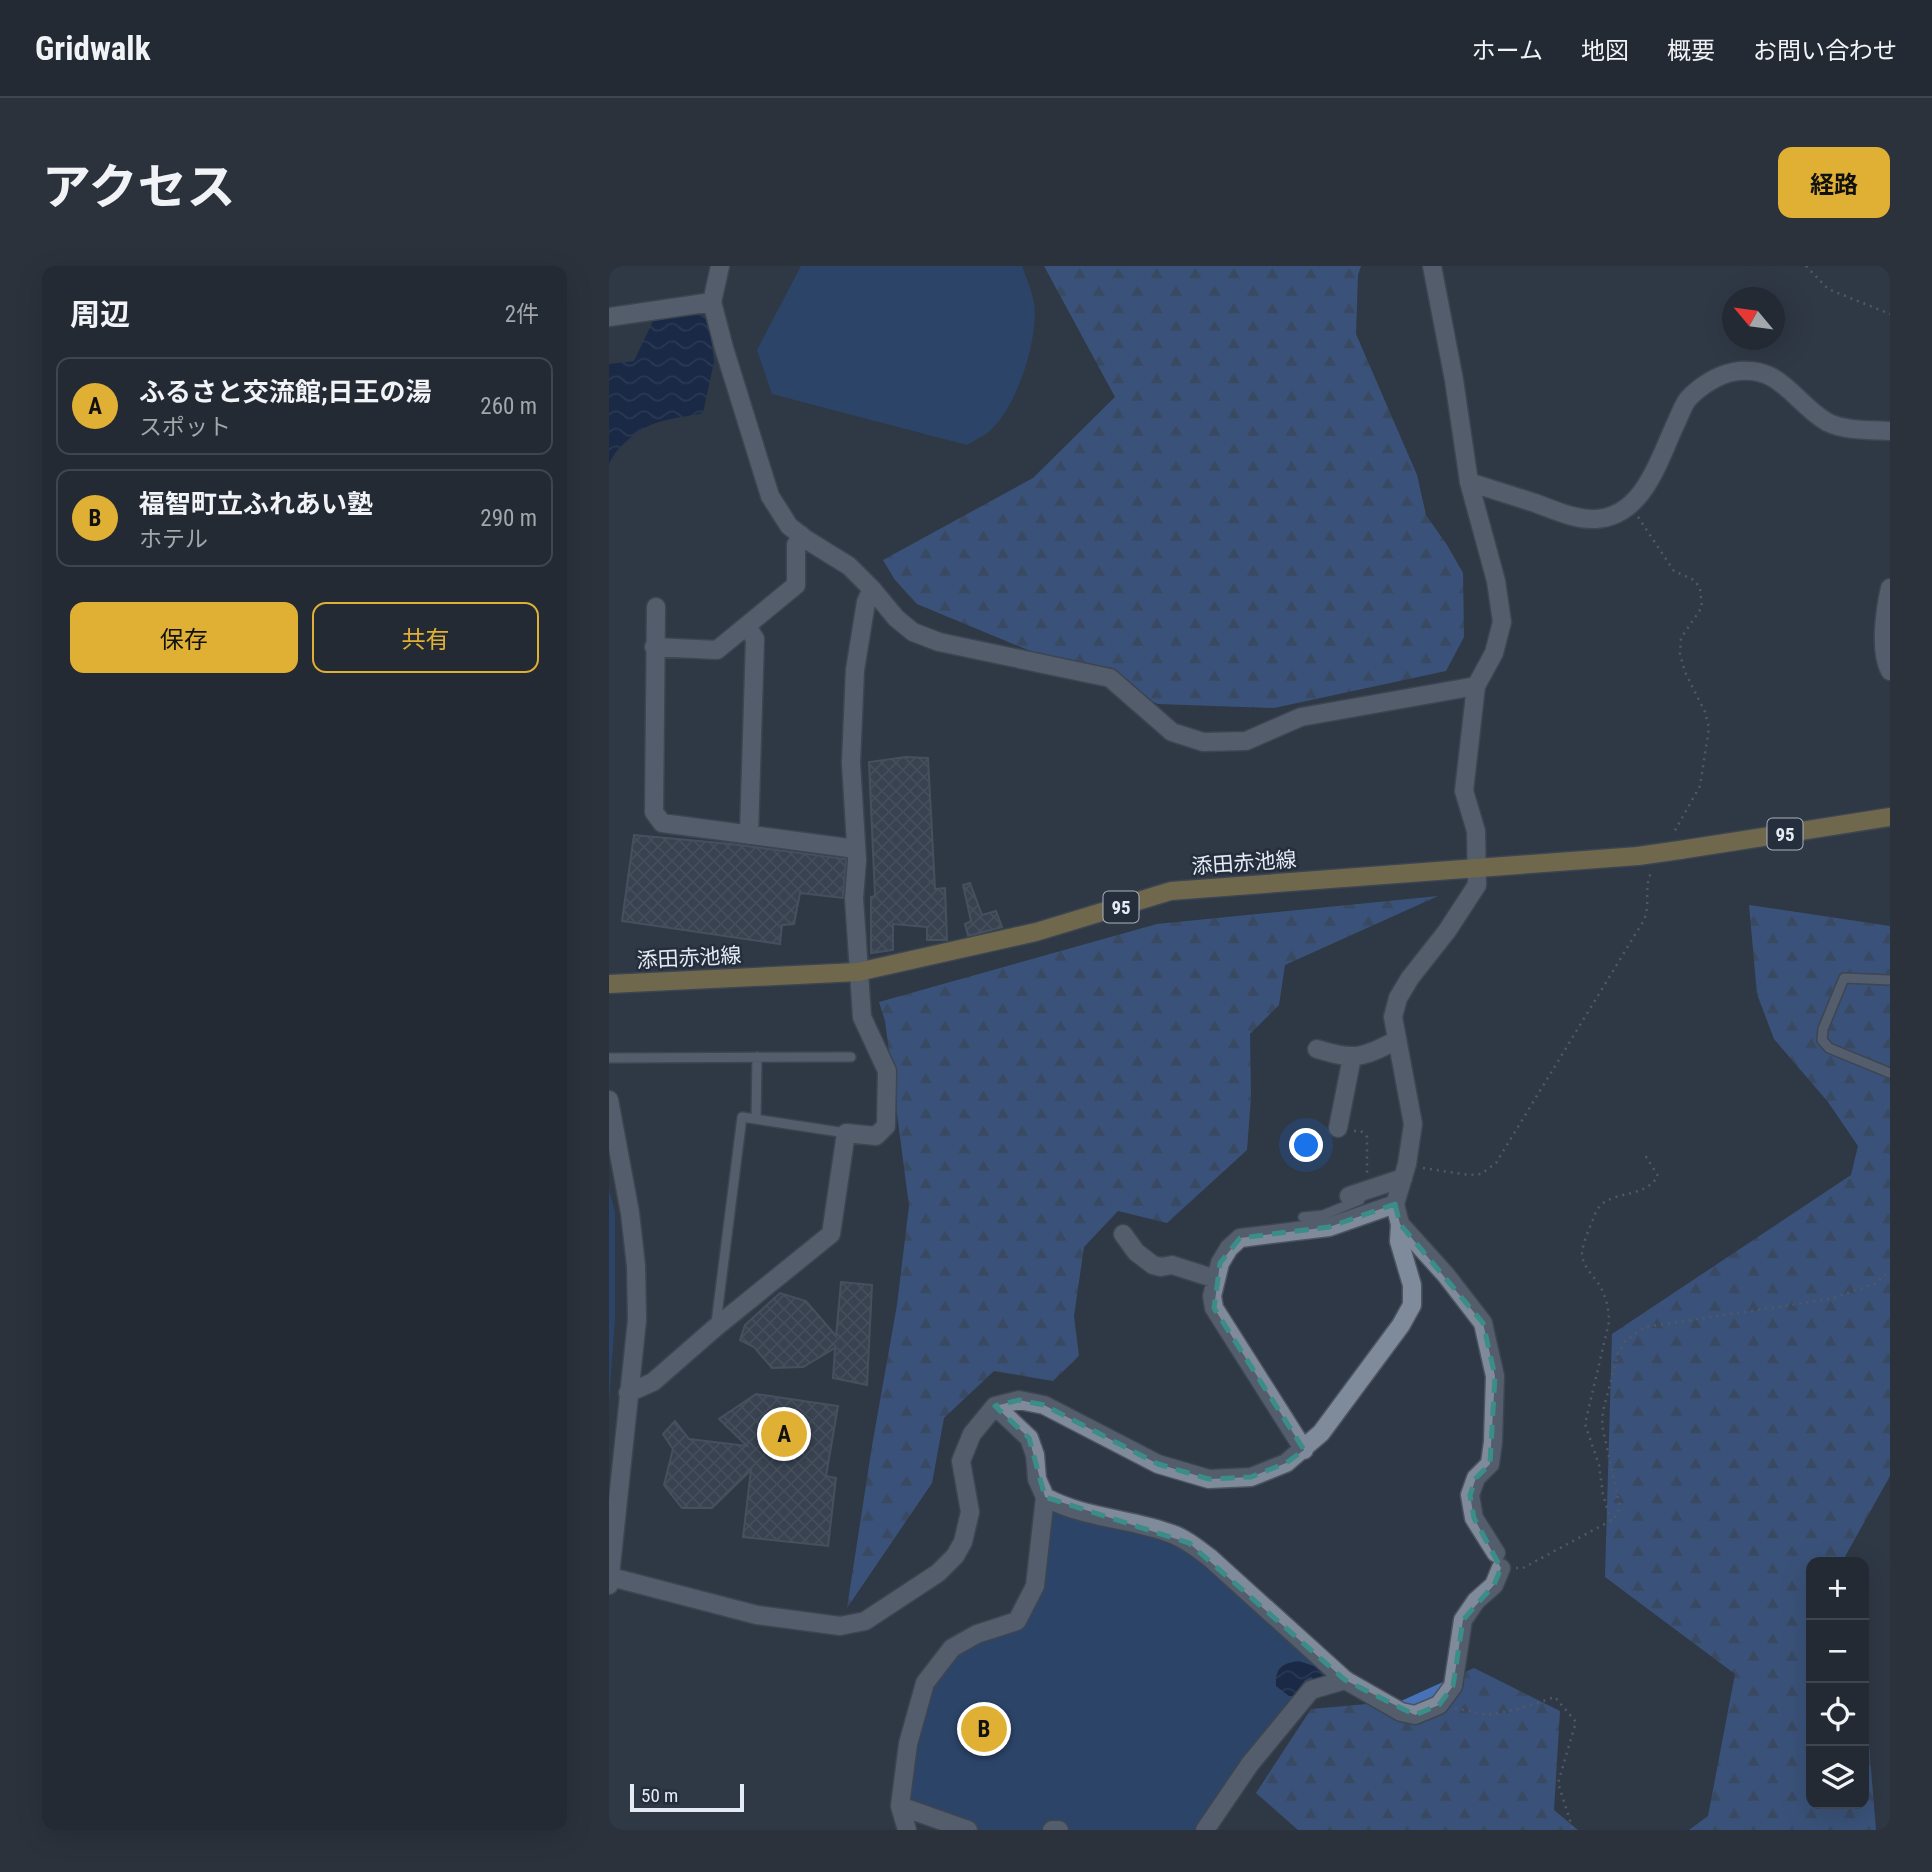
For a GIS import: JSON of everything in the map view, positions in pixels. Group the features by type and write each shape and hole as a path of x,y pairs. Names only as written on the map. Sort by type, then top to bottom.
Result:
{"main road":[{"name":"添田赤池線","path":"609,984 858,972 1036,932 1171,891 1638,856 1890,817"}],"street":[{"path":"720,266 712,302 770,496 789,526 849,566 896,618 913,632 939,642 1110,678 1172,732 1203,742 1246,741 1301,717 1476,686"},
{"path":"609,1100 630,1213 636,1266 637,1320 610,1581 757,1615 840,1626 865,1620 938,1573 955,1556 963,1542 970,1512 961,1461 972,1434 995,1406 1019,1400 1044,1405 1158,1464 1209,1479 1251,1477 1286,1463 1321,1433 1401,1325 1412,1305 1412,1285 1399,1241 1400,1224 1395,1204 1396,1181 1413,1124 1393,1017 1398,998 1477,886 1476,831 1464,791 1476,686 1494,653 1503,622 1496,581 1469,482 1454,380 1432,266"},
{"path":"609,317 712,302"},
{"path":"1469,482 1573,517 1597,519 1618,514 1636,501 1649,481 1687,400 1705,384 1732,372 1754,371 1768,374 1783,383 1812,411 1840,427 1890,431"},
{"path":"654,647 717,650 796,585 796,545 801,536"},
{"path":"1890,588 1886,604 1884,655 1890,671"},
{"path":"628,1393 653,1382 831,1234 846,1133 876,1136 886,1126 887,1071 862,1017 854,898 856,849 851,763 855,670 866,602 872,589"},
{"path":"656,607 654,813 662,823 856,849"},
{"path":"747,626 755,639 749,835"},
{"path":"1317,1049 1342,1057 1352,1057 1397,1040"},
{"path":"1338,1128 1352,1057"},
{"path":"1358,1194 1396,1181"},
{"path":"1304,1450 1214,1308 1212,1296 1224,1256 1240,1238 1329,1227 1395,1204"},
{"path":"1045,1497 1063,1507 1172,1534 1210,1558 1345,1680 1401,1712 1415,1715 1439,1705 1453,1686 1463,1620 1476,1601 1495,1585 1498,1561 1474,1518 1470,1495 1476,1478 1490,1464 1495,1376 1483,1323 1446,1275 1400,1224"},
{"path":"1123,1234 1136,1252 1153,1265 1172,1265 1216,1279"},
{"path":"907,1830 900,1806 908,1744 925,1683 952,1648 977,1634 1017,1621 1035,1586 1045,1497 1037,1479 1035,1455 1029,1438 995,1406"},
{"path":"1205,1830 1251,1764 1311,1690 1345,1680"},
{"path":"900,1806 968,1830"},
{"path":"1052,1830 1059,1830"}],"lane":[{"path":"1890,980 1844,978 1823,1029 1822,1040 1829,1048 1890,1073"},
{"path":"756,1119 757,1057"},
{"path":"609,1058 851,1057"},
{"path":"716,1327 742,1117 846,1133"},
{"path":"1303,1217 1323,1215 1396,1181"}],"path":[{"path":"1806,266 1828,289 1890,314"},
{"path":"1338,1128 1345,1133 1361,1130 1367,1137 1358,1194"},
{"path":"1611,1521 1603,1495 1599,1465 1585,1424 1609,1322 1609,1309 1601,1287 1585,1265 1582,1252 1598,1205 1605,1200 1638,1192 1654,1183 1658,1176 1645,1156"},
{"path":"1498,1561 1523,1568 1611,1521 1620,1507 1602,1425 1603,1410 1618,1354 1626,1340 1645,1327 1830,1298 1874,1284 1890,1271"},
{"path":"1439,1705 1487,1715 1555,1697 1576,1722 1558,1783 1573,1830"}],"highlighted area":[{"path":"1395,1204 1400,1224 1483,1323 1495,1376 1490,1464 1476,1478 1470,1495 1474,1518 1501,1568 1494,1585 1463,1620 1453,1686 1439,1705 1415,1715 1345,1680 1189,1543 1045,1497 1029,1438 995,1406 1019,1400 1044,1405 1158,1464 1209,1479 1251,1477 1286,1463 1304,1450 1214,1308 1220,1263 1240,1238 1329,1227"}],"green space":[{"path":"1044,266 1361,266 1358,275 1356,334 1417,475 1426,515 1463,573 1464,637 1446,671 1274,708 1158,704 917,604 895,580 883,560 1033,478 1115,397"},
{"path":"1438,896 1285,965 1279,1005 1250,1034 1251,1097 1247,1150 1167,1223 1118,1211 1084,1247 1074,1316 1079,1356 1053,1381 994,1371 944,1418 932,1483 847,1608 897,1305 909,1206 885,1021 879,1002 1157,924"},
{"path":"1749,905 1890,926 1890,1476 1845,1557 1806,1557 1806,1809 1869,1809 1869,1744 1876,1830 1689,1830 1708,1816 1735,1674 1605,1577 1612,1334 1851,1175 1858,1146 1828,1102 1774,1039 1757,994"},
{"path":"1474,1668 1560,1711 1554,1810 1578,1830 1298,1830 1256,1793 1311,1709 1401,1701"}],"shaded area":[{"path":"801,266 1022,266 1034,303 1033,336 1016,392 997,423 986,434 967,445 772,394 757,350"},
{"path":"609,1190 615,1212 615,1318 609,1401"},
{"path":"1051,1511 1116,1529 1146,1534 1202,1559 1334,1673 1311,1690 1205,1830 968,1830 900,1806 917,1714 952,1648 1017,1621"}],"water":[{"path":"697,314 709,321 714,362 703,413 665,420 647,427 622,446 609,464 609,364 634,361 653,321"},
{"path":"1299,1661 1326,1670 1330,1674 1328,1679 1317,1682 1311,1677 1305,1680 1294,1696 1289,1696 1276,1686 1278,1671 1288,1663"}],"building":[{"path":"906,757 928,758 935,889 945,888 947,940 927,940 927,927 893,924 893,950 871,953 871,897 875,896 869,762"},
{"path":"634,835 846,859 843,898 800,893 794,924 782,925 780,944 622,921"},
{"path":"970,883 982,915 996,911 1002,927 968,936 965,924 971,921 963,885"},
{"path":"841,1282 872,1285 867,1385 833,1378 835,1348 803,1367 772,1368 754,1347 740,1340 745,1325 780,1293 806,1301 836,1336"},
{"path":"756,1394 838,1406 826,1476 836,1478 828,1546 743,1537 751,1470 712,1508 682,1508 664,1485 673,1449 663,1434 675,1421 689,1439 747,1446 719,1419"}],"place":[{"name":"ふるさと交流館;日王の湯","path":"784,1434"},
{"name":"福智町立ふれあい塾","path":"984,1729"}]}
